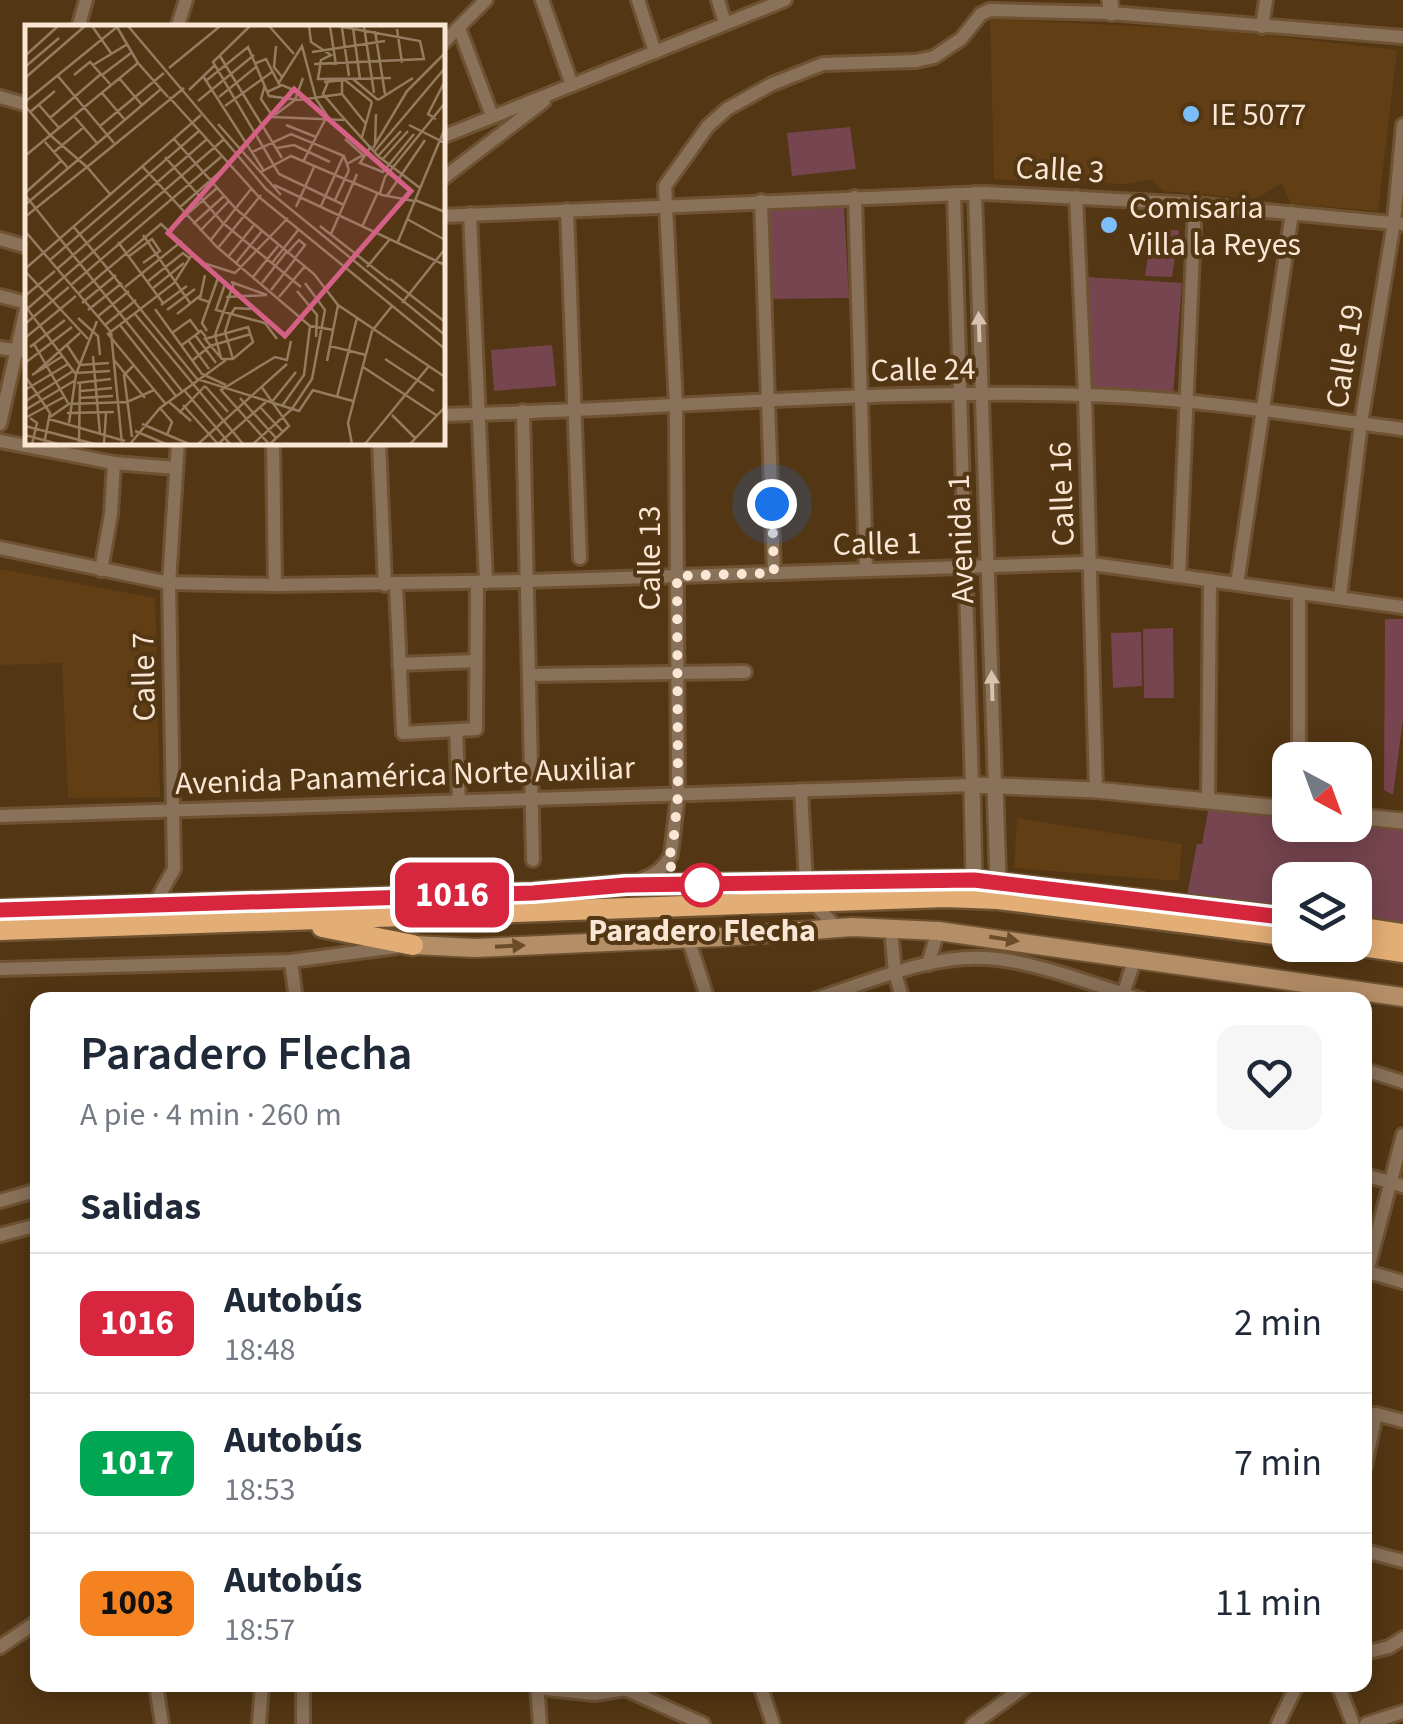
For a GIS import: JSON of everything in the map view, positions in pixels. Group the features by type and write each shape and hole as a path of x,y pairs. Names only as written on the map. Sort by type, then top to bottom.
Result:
{"highway":[{"path":"0,930 286,920 974,880 1272,916"},
{"path":"0,910 533,893 626,885 977,898 1272,934"},
{"path":"286,920 413,945"},
{"path":"1372,929 1403,934"},
{"path":"1372,947 1403,952"}],"main road":[{"path":"413,945 475,948 837,928 938,930 1369,992"},
{"path":"1372,992 1403,997"}],"street":[{"path":"79,24 86,0"},
{"path":"179,25 186,0"},
{"path":"445,41 486,0"},
{"path":"542,0 572,84"},
{"path":"638,0 655,52"},
{"path":"718,0 726,23"},
{"path":"445,136 785,0"},
{"path":"1262,26 1266,0"},
{"path":"665,205 665,186 674,168 727,108 772,84 823,64 916,62 934,57 961,39 981,14 990,10 1110,7 1262,26 1403,37"},
{"path":"459,28 492,116"},
{"path":"445,177 558,90"},
{"path":"0,98 25,103"},
{"name":"Calle 19","path":"1340,596 1361,423 1399,223 1403,125"},
{"name":"Calle 3","path":"445,216 974,193 1195,204 1399,223"},
{"name":"Avenida 1","path":"974,193 998,882"},
{"name":"Avenida 1","path":"954,194 974,880"},
{"name":"Calle 16","path":"1076,197 1096,790"},
{"path":"856,198 866,570"},
{"path":"761,200 774,573"},
{"path":"1179,576 1195,204"},
{"name":"Calle 13","path":"626,885 652,876 666,864 673,846 678,794 676,404 665,205"},
{"path":"567,210 580,558"},
{"path":"1237,584 1292,213"},
{"path":"379,445 403,733 476,729 482,583 470,214"},
{"path":"0,239 25,246"},
{"path":"0,296 25,301"},
{"path":"0,424 22,352 25,321"},
{"path":"0,348 22,352"},
{"name":"Calle 24","path":"445,415 768,399 1085,394 1184,400 1403,429"},
{"path":"523,411 533,860"},
{"path":"0,441 114,464 176,468"},
{"name":"Calle 7","path":"154,905 174,869 170,583 178,445"},
{"path":"273,445 274,586"},
{"path":"101,570 111,514 114,464"},
{"name":"Calle 1","path":"0,548 170,583 274,586 1090,564 1403,606"},
{"path":"1208,799 1210,580"},
{"path":"1299,593 1300,742"},
{"path":"400,664 476,661"},
{"path":"529,676 745,672"},
{"path":"456,730 459,801"},
{"name":"Avenida Panamérica Norte Auxiliar","path":"0,816 972,784 1096,790 1272,807"},
{"path":"801,790 809,892 837,928"},
{"path":"1372,816 1402,816"},
{"path":"891,929 901,992"},
{"path":"928,964 938,930"},
{"path":"688,938 705,992"},
{"path":"0,969 291,961 413,945"},
{"path":"1124,992 1136,958"},
{"path":"838,992 928,964 958,959 1010,961 1106,992"},
{"path":"291,961 295,992"},
{"path":"1372,1072 1403,1082"},
{"path":"1372,1254 1396,1184 1403,1135"},
{"path":"0,1201 30,1192"},
{"path":"0,1236 30,1227"},
{"path":"1372,1274 1403,1282"},
{"path":"1372,1415 1403,1421"},
{"path":"1372,1554 1403,1561"},
{"path":"0,1648 30,1627"},
{"path":"1372,1651 1403,1638"},
{"path":"157,1692 162,1724"},
{"path":"259,1724 261,1692"},
{"path":"303,1692 303,1724"},
{"path":"538,1692 540,1724"},
{"path":"633,1692 703,1724"},
{"path":"763,1692 774,1724"},
{"path":"974,1724 1007,1692"},
{"path":"1281,1722 1294,1692"},
{"path":"1341,1692 1353,1724"},
{"path":"1366,1724 1403,1712"}],"shaded area":[{"name":"IE 5077","path":"990,19 1218,30 1397,50 1378,211 1291,204 1282,183 1256,199 1163,191 1152,179 1125,184 994,179"},
{"path":"850,127 856,169 792,176 787,133"},
{"path":"765,207 844,207 849,298 768,299"},
{"path":"1179,230 1172,277 1145,276 1152,231"},
{"path":"1087,277 1182,283 1173,396 1090,389"},
{"path":"552,345 556,386 494,391 491,350"},
{"path":"0,569 155,598 160,797 68,798 62,663 0,665"},
{"path":"1385,619 1403,619 1403,719 1393,795 1384,790"},
{"path":"1173,628 1174,698 1144,698 1143,629"},
{"path":"1141,632 1142,686 1113,688 1111,633"},
{"path":"1209,806 1272,813 1272,842 1372,842 1372,825 1403,828 1403,927 1372,922 1372,862 1272,862 1272,907 1187,895 1197,844 1202,844"},
{"path":"1017,818 1182,844 1179,881 1014,868"}],"bus line":[{"name":"1016","path":"0,910 533,893 626,885 974,880 1272,915"}],"place":[{"name":"IE 5077","path":"1191,114"},
{"name":"Comisaria Villa la Reyes","path":"1109,225"},
{"name":"Paradero Flecha","path":"702,885"}],"route":[{"path":"702,885 666,864 673,846 678,794 677,576 774,573 772,504"}]}
